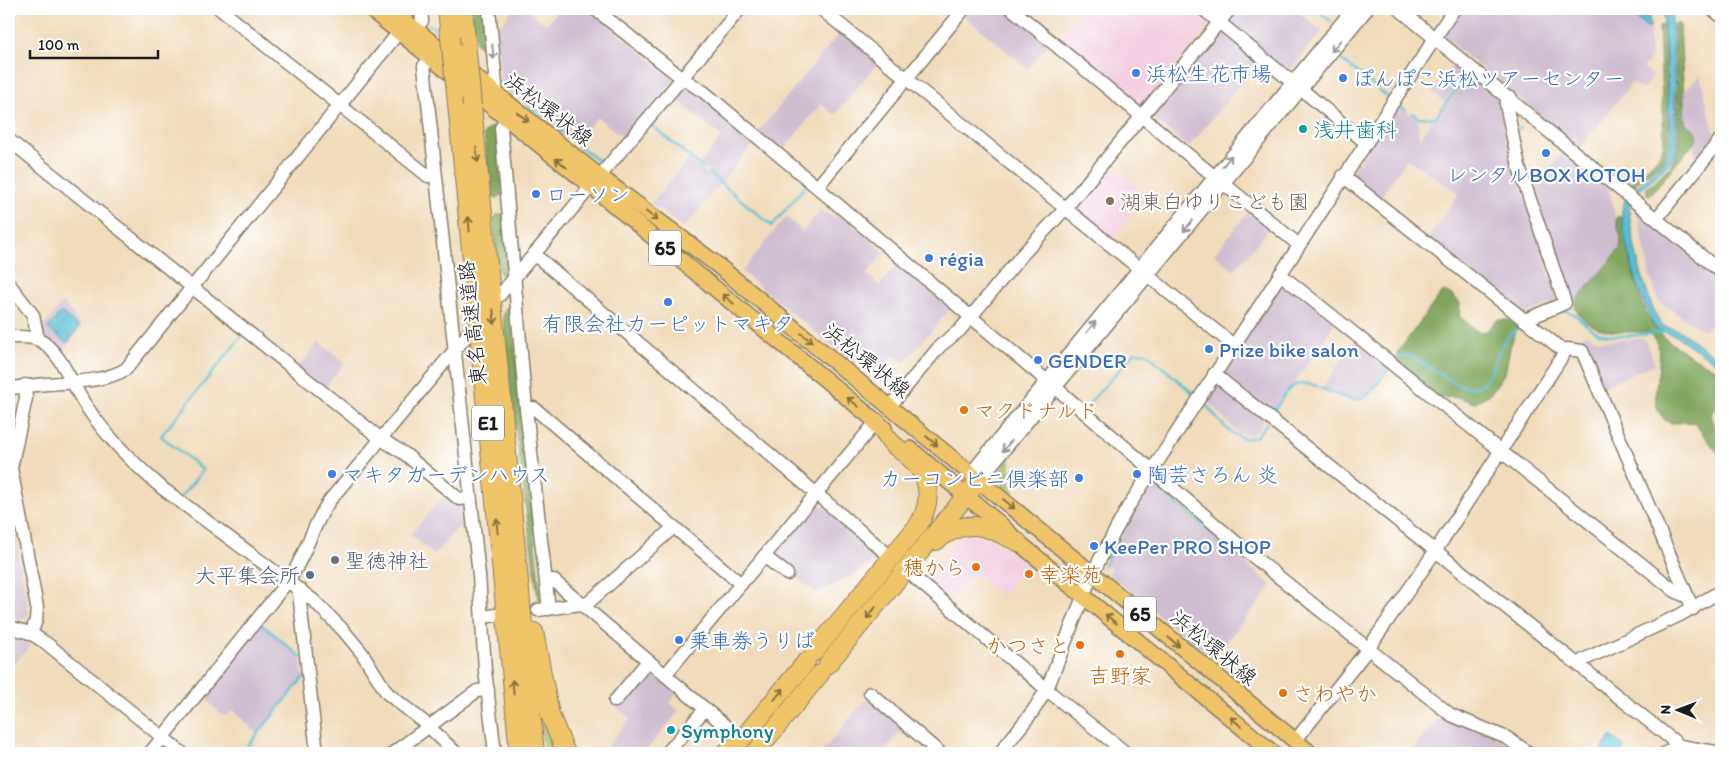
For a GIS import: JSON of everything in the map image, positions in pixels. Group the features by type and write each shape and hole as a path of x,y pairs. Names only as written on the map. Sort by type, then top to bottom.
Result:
{"highway":[{"name":"東名高速道路","path":"448,9 519,753"},
{"name":"東名高速道路","path":"463,9 504,411 535,753"},
{"path":"504,411 525,574 540,669 550,715 566,753"},
{"path":"732,746 810,657 919,524 928,502 927,486 922,471 911,458 890,441 876,422"},
{"path":"848,610 874,591 975,477"},
{"path":"755,753 917,556 962,492"},
{"path":"917,556 952,529 969,525 986,527 1018,542"},
{"path":"515,719 515,753"}],"main road":[{"name":"浜松環状線","path":"370,9 508,119 716,264 1310,753"},
{"name":"浜松環状線","path":"390,9 497,96 876,422 1002,525 1018,542 1273,753"}],"street":[{"path":"220,9 428,176 435,176"},
{"path":"416,29 422,21 421,9"},
{"path":"489,9 497,96"},
{"path":"595,9 682,78 704,92 818,186 1239,545 1368,649 1451,715 1507,738 1530,753"},
{"path":"499,296 740,9"},
{"path":"821,9 1233,345"},
{"path":"818,186 964,9"},
{"path":"1012,9 1299,245"},
{"path":"1203,9 1365,142"},
{"path":"890,406 943,342 960,330 1022,255 1065,209 1230,9"},
{"path":"975,477 1296,86 1352,9"},
{"path":"1296,86 1367,9"},
{"path":"1399,9 1511,98 1721,272"},
{"path":"1000,753 1033,711 1047,689 1082,595 1128,507 1365,142 1454,9"},
{"path":"1712,9 1721,16"},
{"path":"9,389 112,376 126,369 399,32"},
{"path":"431,58 424,66 495,753"},
{"path":"1511,98 1506,104 1519,167 1565,303 1525,320"},
{"path":"508,119 501,128 526,409 546,581 543,610 588,604 674,527"},
{"path":"1656,218 1721,139"},
{"path":"9,140 380,440 406,454 460,499 470,498"},
{"path":"1343,176 1565,352"},
{"path":"534,254 886,553"},
{"path":"1280,274 1676,591 1683,595 1686,594"},
{"path":"9,284 33,315 38,339"},
{"path":"150,753 288,581 305,554 323,510 468,334"},
{"path":"9,336 38,339 52,350 91,413 128,457 150,478 301,590 343,630 362,654 387,693 456,753"},
{"path":"1295,741 1368,649 1436,550 1567,349 1582,351 1692,609"},
{"path":"1214,374 1680,746 1721,753"},
{"path":"25,386 26,398 11,468 12,487 37,607 36,620 31,634"},
{"path":"526,409 534,408 741,584"},
{"path":"665,675 876,422"},
{"path":"764,556 787,574"},
{"path":"916,578 1126,753"},
{"path":"546,581 553,580 705,709 732,746"},
{"path":"301,590 299,593 317,753"},
{"path":"1579,666 1583,660 1692,609 1721,592"},
{"path":"482,617 496,615"},
{"path":"9,627 31,634 46,643 182,753"},
{"path":"615,701 648,661"},
{"path":"393,753 477,691 488,690"},
{"path":"870,693 940,753"},
{"path":"667,753 705,709"},
{"path":"1665,753 1680,746"}],"shaded area":[{"path":"513,9 526,9 546,25 559,9 590,9 674,80 625,139 597,117 576,142 501,81 496,31"},
{"path":"966,9 1007,9 1049,43 1028,69 962,14"},
{"name":"浜松生花市場","path":"1083,9 1198,9 1213,21 1141,108 1058,39"},
{"path":"1235,9 1300,9 1298,12 1322,31 1287,74 1225,23"},
{"path":"1460,9 1632,9 1637,13 1635,17 1650,29 1651,58 1643,68 1653,76 1642,90 1632,83 1580,148 1442,36"},
{"path":"1219,28 1260,60 1189,147 1148,114"},
{"path":"842,30 879,61 835,115 821,104 782,151 758,132"},
{"path":"1457,61 1468,70 1444,102 1432,93"},
{"path":"1700,74 1716,142 1698,164 1693,144 1696,141 1685,123 1683,94"},
{"path":"1470,75 1498,98 1506,137 1558,301 1525,314 1428,239 1459,193 1407,159 1379,200 1350,177 1395,105 1418,118 1419,139 1432,120 1436,120"},
{"path":"685,85 756,140 722,182 700,164 722,137 673,96 681,86"},
{"path":"1564,151 1609,188 1621,244 1617,254 1579,298 1569,301 1528,182 1542,178"},
{"path":"689,158 720,184 684,228 651,204"},
{"name":"湖東白ゆりこども園","path":"1108,163 1148,196 1110,242 1072,210"},
{"path":"821,209 834,219 839,213 885,252 866,274 879,285 898,263 951,308 904,363 894,355 874,380 742,272 786,217 803,231"},
{"path":"1250,210 1271,227 1234,271 1214,254"},
{"path":"1637,210 1721,279 1721,327 1708,326 1705,331 1659,302 1650,276"},
{"path":"1281,280 1335,322 1295,383 1284,393 1271,414 1222,375 1222,371"},
{"path":"63,302 82,327 60,355 42,336 41,329"},
{"path":"1586,334 1595,339 1605,341 1644,338 1655,364 1601,387 1580,337"},
{"path":"1356,339 1389,365 1369,393 1353,400 1322,388"},
{"path":"319,342 345,363 324,389 298,368"},
{"path":"1215,382 1265,419 1257,431 1250,435 1238,433 1205,398"},
{"path":"14,393 18,396 9,437 9,395"},
{"path":"1151,484 1272,586 1212,659 1108,573 1111,569 1106,565"},
{"path":"446,493 464,508 467,534 458,527 434,555 410,535"},
{"path":"816,501 885,557 817,594 771,557"},
{"path":"9,502 29,613 22,620 9,617"},
{"path":"970,533 990,538 1027,565 1001,596 975,574 950,602 924,580 963,534"},
{"path":"259,624 301,658 303,676 257,734 233,710 228,715 222,715 202,695"},
{"path":"9,637 31,645 9,669"},
{"path":"648,666 678,691 670,703 679,711 644,753 612,753 606,748 630,719 614,705"},
{"path":"868,697 904,727 882,753 821,753"},
{"path":"1443,713 1512,745 1506,753 1411,753"}],"green space":[{"path":"472,9 484,9 486,47 482,49 476,43"},
{"path":"1677,23 1680,25 1685,123 1696,131 1698,138 1650,195 1647,194 1647,188 1670,167 1679,147 1674,26"},
{"path":"1661,25 1664,27 1669,145 1662,161 1631,188 1629,184 1658,158 1664,144 1659,27"},
{"path":"490,127 495,128 497,132 502,193 497,199 491,194 484,134"},
{"path":"498,214 503,215 508,276 505,278 499,273 493,220"},
{"path":"1618,216 1622,218 1638,292 1649,319 1661,335 1677,347 1721,371 1721,404 1712,411 1712,416 1721,444 1721,457 1695,424 1668,422 1658,410 1656,387 1659,351 1655,340 1647,332 1616,332 1598,328 1589,324 1575,308 1577,300 1620,249 1621,239 1616,219"},
{"path":"1442,292 1450,294 1460,303 1459,316 1477,331 1485,332 1497,320 1510,320 1517,327 1505,373 1490,394 1474,403 1458,397 1441,398 1396,361 1398,352"},
{"path":"507,307 511,309 541,601 538,599 513,410 503,313"},
{"path":"1007,461 1010,461 1009,480 1013,492 1003,487 1002,468"},
{"path":"540,704 559,753 544,753"}],"water":[{"path":"1632,9 1649,9 1650,29 1634,17 1637,13"},
{"path":"1663,9 1670,9 1672,19 1677,147 1667,165 1634,197 1630,205 1629,214 1631,228 1645,287 1657,318 1662,325 1680,331 1721,359 1721,366 1676,336 1656,329 1639,289 1628,253 1622,221 1622,210 1627,196 1663,162 1671,146"},
{"path":"61,312 79,327 67,343 48,328"},
{"path":"1611,736 1625,747 1620,753 1599,753"}],"waterway":[{"path":"1316,9 1331,21"},
{"path":"429,24 443,36"},
{"path":"1338,57 1389,98"},
{"path":"1412,113 1419,117 1435,118 1467,75 1470,74"},
{"path":"500,83 512,92"},
{"path":"526,104 544,118"},
{"path":"1397,104 1406,110"},
{"path":"650,124 703,168"},
{"path":"1516,130 1521,128"},
{"path":"558,129 601,163"},
{"path":"709,173 772,226 807,184"},
{"path":"1561,311 1567,311 1576,315 1592,330 1613,336 1665,332"},
{"path":"1395,360 1405,355 1411,356 1460,386 1478,387 1490,373 1507,338 1514,331 1525,325"},
{"path":"181,497 203,470 161,436 241,337"},
{"path":"1086,407 1135,352 1146,353 1195,395"},
{"path":"1320,388 1345,398 1360,399 1373,389 1389,368"},
{"path":"1272,415 1284,395 1294,386 1300,384 1317,386"},
{"path":"1203,401 1226,428 1240,437 1256,437 1267,423"},
{"path":"1155,485 1232,550"},
{"path":"1121,533 1133,512"},
{"path":"1104,566 1119,538"},
{"path":"260,623 301,657"},
{"path":"242,753 304,677"}],"place":[{"name":"浜松生花市場","path":"1136,73"},
{"name":"ぽんぽこ浜松ツアーセンター","path":"1343,78"},
{"name":"浅井歯科","path":"1303,129"},
{"name":"レンタルBOX KOTOH","path":"1546,153"},
{"name":"ローソン","path":"536,194"},
{"name":"湖東白ゆりこども園","path":"1110,201"},
{"name":"régia","path":"929,258"},
{"name":"有限会社カーピットマキタ","path":"668,302"},
{"name":"Prize bike salon","path":"1209,349"},
{"name":"GENDER","path":"1038,360"},
{"name":"マクドナルド","path":"964,410"},
{"name":"マキタガーデンハウス","path":"332,474"},
{"name":"陶芸さろん 炎","path":"1137,474"},
{"name":"カーコンビニ倶楽部","path":"1079,478"},
{"name":"KeePer PRO SHOP","path":"1094,546"},
{"name":"聖徳神社","path":"335,560"},
{"name":"穂から","path":"976,567"},
{"name":"幸楽苑","path":"1029,574"},
{"name":"大平集会所","path":"310,575"},
{"name":"乗車券うりば","path":"679,640"},
{"name":"かつさと","path":"1080,645"},
{"name":"吉野家","path":"1120,654"},
{"name":"さわやか","path":"1283,693"},
{"name":"Symphony","path":"671,730"}]}
